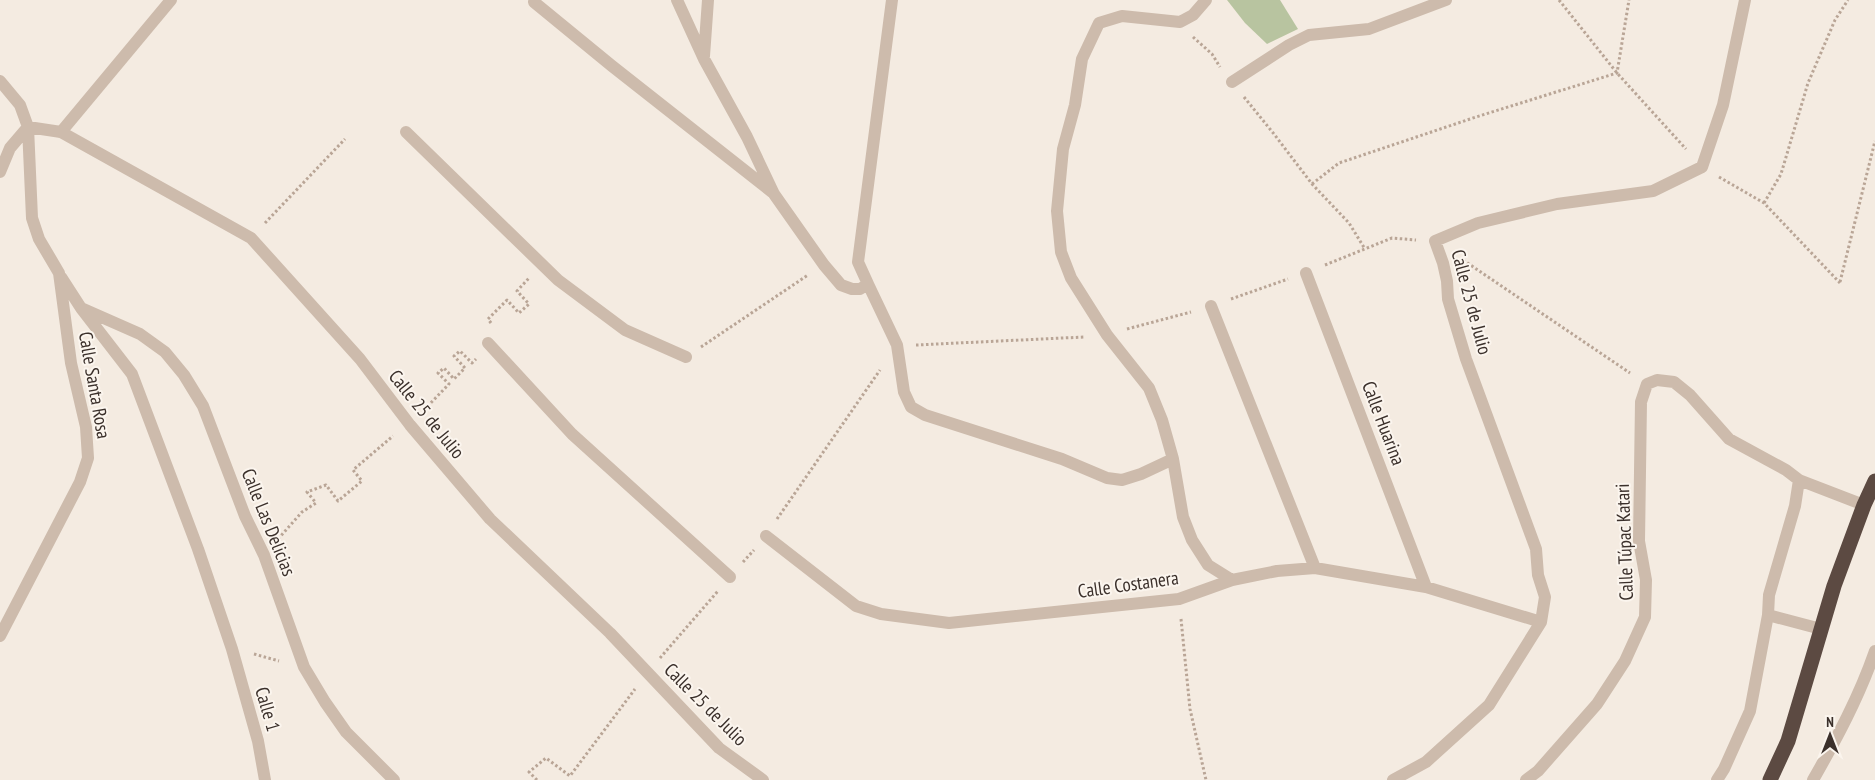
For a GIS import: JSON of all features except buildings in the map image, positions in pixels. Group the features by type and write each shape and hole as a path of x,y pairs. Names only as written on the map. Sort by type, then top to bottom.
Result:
{"highway":[{"path":"1770,780 1788,741 1834,586 1869,506 1875,481"}],"street":[{"path":"61,132 171,0"},
{"path":"678,0 704,59 747,137 774,194 840,285 852,290 860,290 868,284"},
{"path":"704,59 708,0"},
{"path":"892,0 858,262 897,345 904,392 911,407 925,415 1062,459 1107,478 1122,480 1141,474 1173,459"},
{"path":"1206,0 1193,15 1180,22 1122,16 1099,23 1082,59 1075,105 1063,149 1057,211 1061,252 1071,278 1107,335 1148,388 1162,420 1173,459 1183,517 1192,540 1208,565 1232,580"},
{"path":"1232,82 1289,45 1309,35 1369,28 1446,0"},
{"name":"Calle 25 de Julio","path":"1393,780 1426,762 1489,706 1541,622 1545,597 1538,575 1536,549 1466,359 1448,299 1447,281 1435,241 1478,222 1557,204 1653,191 1702,167 1723,105 1745,0"},
{"path":"534,2 774,194"},
{"path":"0,80 20,105 28,127 10,148 0,172"},
{"name":"Calle 25 de Julio","path":"28,127 61,132 251,238 360,359 410,425 490,519 610,632 719,748 763,780"},
{"name":"Calle Santa Rosa","path":"0,636 80,482 88,458 86,427 71,363 59,273 39,239 32,218 28,127"},
{"path":"406,132 558,280 626,330 686,357"},
{"name":"Calle Huarina","path":"1306,272 1426,587"},
{"name":"Calle 1","path":"59,273 81,308 132,374 198,549 232,649 258,741 265,780"},
{"path":"1210,306 1315,568"},
{"name":"Calle Las Delicias","path":"81,308 140,334 165,352 184,375 203,406 245,516 264,555 304,667 324,702 346,732 394,780"},
{"path":"488,343 572,434 730,577"},
{"path":"1647,384 1657,380 1674,382 1690,395 1729,439 1786,470 1799,480 1869,506"},
{"name":"Calle Túpac Katari","path":"1526,780 1538,771 1597,704 1625,661 1645,617 1646,580 1639,531 1641,402 1647,384"},
{"path":"1717,780 1724,769 1750,710 1768,615 1769,595 1795,506 1799,480"},
{"name":"Calle Costanera","path":"766,536 856,606 881,614 949,623 1179,599 1232,580 1277,571 1315,568 1426,587 1541,622"},
{"path":"1768,615 1821,629"},
{"path":"1814,780 1863,685 1875,651"}],"path":[{"path":"1312,184 1339,163 1476,117 1617,74 1629,0"},
{"path":"1764,203 1781,174 1808,83 1835,20 1848,0"},
{"path":"1180,22 1197,42 1212,54 1312,184 1349,223 1364,249"},
{"path":"251,238 345,139"},
{"path":"1840,283 1875,141"},
{"path":"570,776 648,672 766,536 897,345 1048,340 1107,335 1210,306 1306,272 1392,238 1435,241 1647,384"},
{"path":"686,357 824,265"},
{"path":"264,555 302,512 316,503 307,492 326,485 338,501 362,481 353,470 399,430 410,425"},
{"path":"1179,599 1190,709 1206,780"},
{"path":"232,649 304,667"},
{"path":"538,780 530,772 546,758 575,780"}],"green space":[{"path":"1227,0 1280,0 1298,29 1267,44 1245,23"}]}
